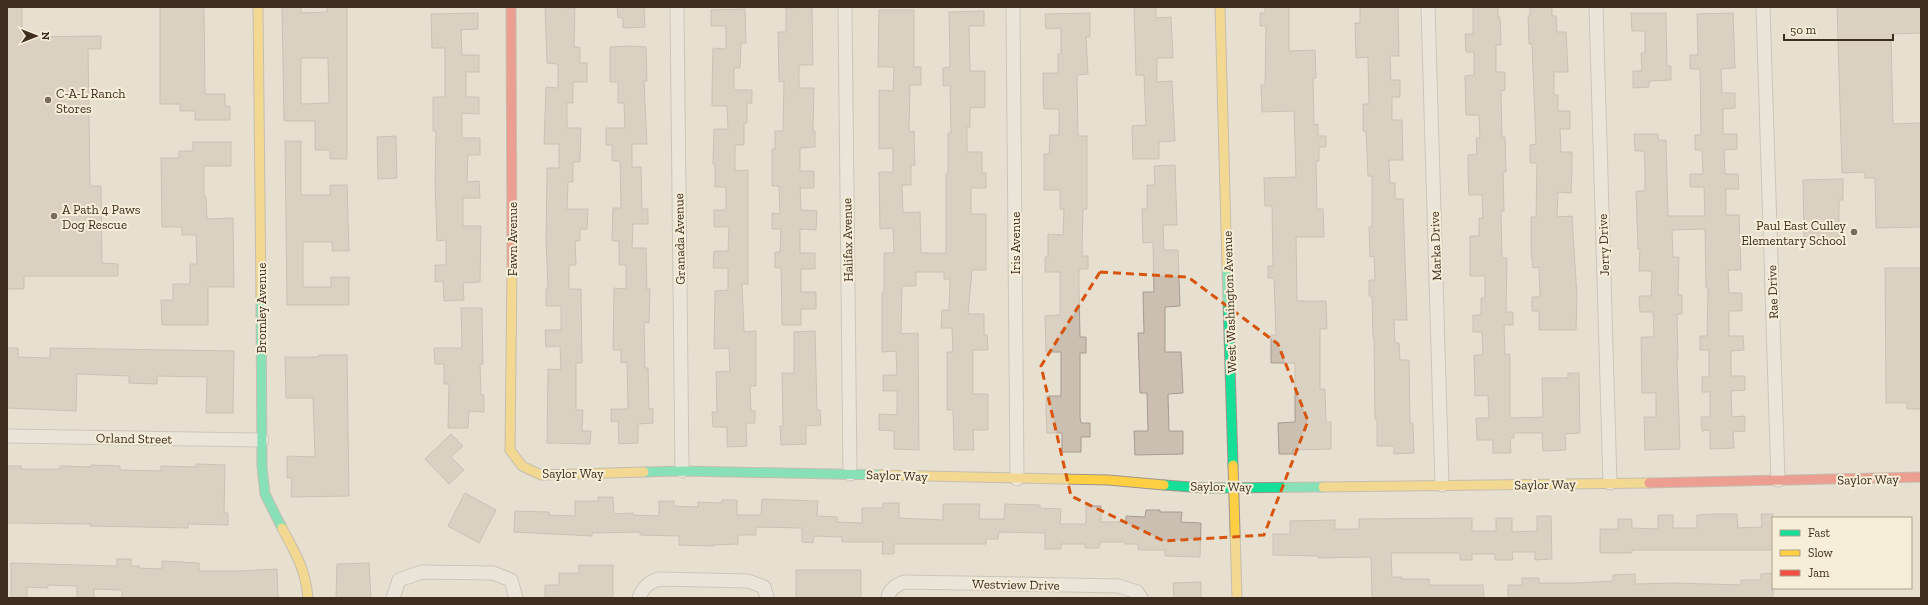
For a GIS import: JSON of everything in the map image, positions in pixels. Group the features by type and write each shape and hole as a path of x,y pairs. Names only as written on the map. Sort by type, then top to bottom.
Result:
{"street":[{"name":"Bromley Avenue","path":"258,7 262,467 265,494 276,519 300,560 306,580 308,598"},
{"name":"Fawn Avenue","path":"511,7 513,209 510,450 522,466"},
{"name":"Granada Avenue","path":"676,7 682,471"},
{"name":"Halifax Avenue","path":"845,7 850,474"},
{"name":"Iris Avenue","path":"1013,7 1017,479"},
{"name":"West Washington Avenue","path":"1220,7 1237,598"},
{"name":"Marka Drive","path":"1428,7 1442,485"},
{"name":"Jerry Drive","path":"1596,7 1610,483"},
{"name":"Rae Drive","path":"1762,7 1778,480"},
{"name":"Orland Street","path":"7,436 262,440"},
{"name":"Saylor Way","path":"522,466 541,475 682,471 850,474 1108,480 1205,488 1610,483 1921,477"},
{"path":"393,598 400,580 422,572 494,573 511,580 516,598"},
{"path":"639,598 646,585 652,580 660,579 748,581 765,593"},
{"name":"Westview Drive","path":"888,598 888,595 895,585 904,582 1119,586 1139,595"}],"highlighted area":[{"path":"1100,272 1188,277 1278,344 1308,421 1264,535 1164,541 1071,496 1041,366"}],"building":[{"path":"7,7 22,7 22,37 101,36 101,49 88,49 90,186 101,186 102,263 118,264 118,276 24,276 24,289 7,289"},
{"path":"160,7 204,7 205,94 225,94 225,106 230,106 230,120 195,120 195,111 180,111 180,104 160,104"},
{"path":"282,7 301,7 301,13 327,12 327,7 347,7 347,159 330,159 330,150 315,150 315,121 284,121","holes":["301,58 328,58 329,103 301,104"]},
{"path":"545,7 575,8 574,47 580,47 580,63 587,63 587,82 573,82 573,103 567,103 567,128 581,128 580,162 573,162 573,182 568,182 567,209 588,209 587,229 580,229 580,241 575,241 576,265 569,265 569,289 581,289 582,363 576,363 576,410 583,410 582,431 591,431 590,444 547,443 548,369 561,370 560,346 546,347 545,330 561,330 561,306 546,306 546,289 548,289 546,241 547,168 559,168 559,144 544,144 546,87 558,88 558,64 547,63"},
{"path":"617,7 644,7 645,27 623,28 623,18 618,18"},
{"path":"812,7 813,65 799,65 799,88 814,88 813,131 815,131 815,147 800,148 800,171 814,171 814,188 800,188 801,210 817,211 816,230 800,229 800,253 815,253 815,269 801,269 801,292 816,292 816,309 801,309 801,325 782,325 781,268 775,268 775,252 780,252 781,229 772,229 772,213 780,214 779,186 772,186 772,149 775,149 775,131 783,131 784,81 779,82 778,32 786,32 786,8"},
{"path":"1134,7 1156,7 1156,18 1171,17 1173,58 1157,58 1157,82 1172,81 1175,141 1159,142 1159,159 1133,159 1132,126 1146,125 1144,75 1136,75"},
{"path":"1265,7 1289,7 1289,51 1315,50 1316,78 1313,78 1314,125 1318,124 1318,136 1326,136 1326,147 1319,147 1319,161 1316,161 1317,209 1323,209 1324,237 1296,237 1297,301 1326,301 1327,329 1320,329 1320,389 1325,389 1326,422 1331,422 1331,449 1293,450 1293,454 1279,454 1278,423 1295,422 1295,363 1271,363 1271,335 1276,335 1274,278 1268,278 1268,266 1273,266 1272,206 1265,206 1264,178 1296,177 1294,111 1262,112 1261,85 1265,85 1266,26 1260,26 1260,13 1265,13"},
{"path":"1360,7 1398,7 1399,56 1390,56 1391,80 1400,80 1400,97 1392,97 1392,120 1402,120 1403,160 1389,160 1390,183 1395,183 1395,199 1403,199 1407,320 1394,320 1395,343 1399,343 1400,360 1409,360 1410,423 1413,423 1414,453 1394,454 1394,446 1377,446 1372,296 1369,296 1369,280 1375,280 1374,256 1370,257 1369,227 1372,227 1372,176 1368,176 1366,131 1363,131 1363,104 1369,104 1368,57 1356,58 1355,23 1360,23"},
{"path":"1473,7 1498,7 1498,17 1500,17 1501,45 1496,45 1496,72 1505,72 1505,90 1501,91 1502,137 1505,137 1506,172 1503,172 1504,211 1501,211 1502,258 1507,258 1506,312 1513,312 1513,325 1504,325 1505,355 1510,354 1510,418 1543,417 1542,378 1568,378 1568,373 1579,373 1580,433 1565,434 1566,450 1543,451 1542,433 1514,433 1514,438 1510,438 1511,453 1493,453 1493,440 1477,440 1476,418 1489,418 1488,395 1475,396 1474,355 1483,355 1482,332 1473,332 1473,315 1481,315 1481,298 1485,298 1485,276 1470,276 1470,236 1479,236 1479,218 1483,218 1482,195 1469,195 1468,155 1477,154 1476,138 1480,138 1479,115 1466,115 1465,76 1474,75 1474,52 1466,52 1465,34 1473,34"},
{"path":"1530,7 1552,7 1552,16 1556,16 1557,32 1566,32 1568,72 1554,72 1554,95 1558,95 1558,111 1570,111 1570,129 1560,129 1561,152 1572,152 1571,193 1558,192 1557,217 1572,216 1577,297 1576,330 1539,330 1539,311 1532,311 1532,297 1540,297 1539,267 1533,268 1531,250 1531,217 1536,217 1537,163 1530,163 1530,145 1536,144 1532,44 1529,44 1528,16 1530,16"},
{"path":"1837,7 1921,7 1921,33 1891,34 1893,124 1921,123 1921,227 1876,228 1875,178 1865,178 1865,172 1842,173"},
{"path":"745,9 746,43 741,43 740,68 734,68 734,90 752,90 752,103 747,103 747,123 744,123 744,145 735,145 735,171 748,170 748,284 742,284 744,332 756,331 756,386 750,386 751,411 755,411 755,423 746,423 747,446 727,447 727,427 713,427 712,412 717,412 716,372 730,371 729,348 714,349 715,291 728,290 728,268 713,268 714,251 728,251 729,227 714,227 714,210 726,210 726,187 715,187 715,164 713,164 714,129 728,129 727,106 712,106 713,48 726,49 726,26 711,26 711,10"},
{"path":"879,10 914,10 914,67 921,67 921,85 910,85 909,132 914,131 915,165 911,165 911,185 902,185 903,213 920,212 921,253 946,253 946,174 948,173 948,133 951,133 950,85 943,86 943,68 950,67 949,12 984,11 984,26 969,26 970,71 985,71 985,107 970,108 970,127 967,127 967,152 982,152 982,173 986,173 986,188 971,188 971,214 986,214 986,270 972,270 968,314 984,314 984,335 987,335 988,350 973,350 973,394 988,394 988,430 973,430 974,450 954,450 953,410 947,410 947,352 953,352 952,328 941,328 942,310 949,310 950,279 944,279 944,272 916,272 916,286 902,286 901,334 918,333 919,450 894,449 894,431 879,430 879,414 897,415 897,391 883,391 883,375 897,375 896,351 882,352 884,253 894,253 893,228 880,229 879,172 893,172 893,148 879,149 879,90 893,91 894,67 878,67"},
{"path":"478,13 478,29 461,30 462,55 479,55 479,72 466,72 466,97 479,97 479,114 462,113 462,138 480,138 480,155 468,155 467,182 479,181 480,198 463,198 463,226 481,226 480,282 463,283 464,300 444,301 443,281 435,282 435,265 446,265 446,240 437,241 435,182 436,131 433,131 433,97 445,97 445,48 432,48 431,14"},
{"path":"1090,13 1090,37 1086,37 1088,74 1077,75 1078,136 1087,136 1087,209 1083,209 1082,256 1088,256 1088,269 1079,269 1080,337 1086,337 1086,353 1080,353 1080,417 1081,423 1090,423 1090,437 1081,437 1081,452 1062,452 1062,433 1047,433 1046,396 1061,396 1061,352 1046,352 1045,316 1060,315 1060,272 1045,272 1045,257 1048,257 1048,234 1063,235 1064,209 1060,209 1060,190 1044,190 1044,154 1049,154 1050,135 1059,135 1059,109 1044,109 1043,95 1043,73 1058,73 1058,54 1061,54 1061,28 1046,29 1045,14"},
{"path":"1631,13 1666,13 1667,66 1671,66 1671,80 1649,81 1649,87 1633,88 1633,71 1642,71 1641,53 1645,53 1645,31 1632,31"},
{"path":"1733,13 1735,68 1721,69 1722,93 1735,93 1735,108 1723,109 1723,134 1737,134 1737,149 1724,150 1725,174 1738,174 1739,189 1726,189 1726,215 1739,215 1741,270 1728,270 1729,293 1742,293 1742,311 1729,311 1729,336 1743,336 1744,350 1731,351 1731,376 1745,376 1745,390 1731,391 1732,417 1745,416 1745,431 1733,432 1734,448 1710,449 1710,430 1702,431 1701,417 1710,417 1710,392 1702,392 1702,377 1709,377 1709,350 1700,350 1700,336 1707,336 1708,288 1706,288 1705,229 1672,230 1673,257 1679,257 1678,295 1682,295 1682,314 1677,314 1680,449 1645,450 1644,417 1656,417 1656,393 1642,393 1641,337 1654,337 1653,312 1640,312 1639,296 1651,296 1652,271 1639,271 1640,249 1638,249 1636,191 1645,191 1645,168 1644,151 1635,151 1634,134 1658,134 1658,140 1666,140 1668,216 1705,216 1704,187 1690,187 1690,174 1703,174 1702,150 1695,150 1695,135 1701,135 1700,69 1690,69 1690,55 1698,55 1697,14"},
{"path":"610,47 646,47 647,81 644,81 647,144 632,144 632,167 641,167 642,209 648,209 648,224 633,224 632,248 646,248 647,289 650,289 649,323 644,322 645,368 648,368 649,409 653,408 653,423 638,424 638,443 619,444 618,421 611,422 611,409 628,409 627,362 621,363 621,350 613,350 614,288 626,289 626,265 619,265 619,241 612,241 613,208 621,208 620,161 612,161 612,145 606,145 606,128 625,128 624,103 618,103 618,82 610,82"},
{"path":"396,136 397,178 378,179 377,137"},
{"path":"285,141 301,141 301,195 330,195 330,185 347,185 349,251 332,251 332,242 303,242 303,287 331,287 331,277 349,277 349,305 287,305"},
{"path":"193,142 231,142 231,166 204,166 204,197 206,197 207,219 233,218 234,287 208,287 208,325 162,325 161,300 173,300 173,284 190,284 190,264 197,264 196,235 182,235 182,227 162,227 161,158 179,158 179,151 193,151"},
{"path":"1175,165 1177,225 1163,225 1164,250 1178,250 1180,306 1165,307 1165,352 1181,352 1183,393 1168,394 1169,431 1183,431 1183,454 1135,455 1134,431 1148,431 1147,393 1140,393 1138,333 1144,333 1143,292 1154,292 1153,242 1143,243 1142,209 1147,209 1147,185 1155,185 1154,166"},
{"path":"1843,179 1843,200 1839,200 1839,241 1804,241 1803,180"},
{"path":"1885,268 1921,268 1921,409 1907,409 1907,403 1886,403"},
{"path":"461,308 482,308 483,364 480,364 481,395 484,395 484,412 469,411 468,428 448,428 449,384 444,384 444,364 435,364 434,348 462,348"},
{"path":"815,331 817,410 820,410 821,425 806,426 806,444 781,445 780,426 783,426 782,373 794,373 794,332"},
{"path":"7,348 18,348 18,357 50,358 50,348 234,351 233,413 206,413 207,377 157,376 157,384 129,383 129,376 77,374 76,411 7,408"},
{"path":"319,355 347,355 349,496 291,497 292,478 287,478 287,456 315,457 313,398 286,398 285,357 319,357"},
{"path":"451,434 463,446 451,457 464,470 449,484 425,459"},
{"path":"196,464 225,465 224,513 228,513 228,525 188,524 188,528 90,526 90,524 7,523 7,466 21,466 21,469 60,469 60,466 91,467 91,465 120,466 120,470 161,471 161,466 196,467"},
{"path":"465,493 496,510 479,543 448,526"},
{"path":"598,497 613,497 614,514 633,513 633,515 659,516 659,501 674,501 674,506 698,507 698,502 722,503 722,500 737,500 737,515 761,515 762,499 818,501 817,516 837,517 837,522 862,523 862,508 883,508 883,503 899,503 899,518 943,520 943,504 980,504 979,519 1004,519 1005,504 1040,505 1040,508 1061,509 1060,524 1086,524 1086,506 1101,506 1101,522 1126,522 1126,516 1145,517 1146,510 1160,510 1160,512 1182,512 1181,522 1201,523 1200,557 1165,556 1165,550 1138,550 1138,544 1125,544 1125,542 1100,542 1099,548 1085,548 1085,544 1061,544 1061,549 1045,549 1045,533 999,532 998,539 986,539 986,544 894,544 894,554 882,554 883,542 842,542 842,537 814,536 813,543 802,542 802,528 756,527 756,535 738,535 738,544 713,546 679,545 679,536 640,535 640,532 592,533 592,536 514,532 515,511 549,512 549,515 575,516 575,501 598,501"},
{"path":"1737,514 1738,528 1762,527 1761,514 1773,514 1772,550 1632,550 1632,553 1600,553 1600,529 1618,529 1618,519 1632,519 1632,528 1658,529 1658,515 1673,515 1673,528 1697,528 1697,515"},
{"path":"1537,516 1551,516 1552,559 1535,560 1535,552 1512,552 1513,560 1495,560 1495,554 1472,554 1472,560 1460,560 1460,553 1391,553 1392,577 1402,577 1402,579 1429,579 1429,585 1483,585 1484,598 1372,598 1371,557 1318,558 1318,556 1273,555 1273,534 1290,534 1290,521 1335,520 1335,529 1359,529 1359,519 1472,518 1472,531 1496,531 1496,518 1512,518 1512,532 1537,531"},
{"path":"117,559 131,559 131,566 139,566 139,568 162,569 162,561 199,563 199,571 277,569 278,598 122,598 122,590 94,589 94,598 77,598 77,586 48,585 48,588 27,587 27,598 11,598 11,563 117,566"},
{"path":"369,563 371,598 336,598 337,564"},
{"path":"579,565 613,565 613,598 545,598 545,585 559,585 559,573 579,573"},
{"path":"796,570 861,570 861,598 796,598"},
{"path":"1772,573 1773,598 1508,598 1508,585 1522,585 1522,578 1539,578 1539,583 1575,583 1613,581 1613,575 1635,574 1635,584 1677,583 1741,585 1741,580 1761,580 1761,574"},
{"path":"1201,582 1201,598 1174,598 1173,583"}],"traffic: fast":[{"path":"1227,268 1233,465"},
{"path":"261,296 262,467 265,494 282,528"},
{"path":"644,472 682,471 881,475"},
{"path":"1164,485 1205,488 1323,487"}],"traffic: slow":[{"path":"258,7 261,296"},
{"path":"1220,7 1227,268"},
{"path":"512,266 510,450 522,466 541,475 644,472"},
{"path":"1233,465 1237,598"},
{"path":"881,475 1108,480 1164,485"},
{"path":"1323,487 1649,483"},
{"path":"282,528 296,554 305,578 308,598"}],"traffic: jam":[{"path":"511,7 512,266"},
{"path":"1649,483 1921,477"}],"place":[{"name":"C-A-L Ranch Stores","path":"48,100"},
{"name":"A Path 4 Paws Dog Rescue","path":"54,216"},
{"name":"Paul East Culley Elementary School","path":"1854,232"}]}
